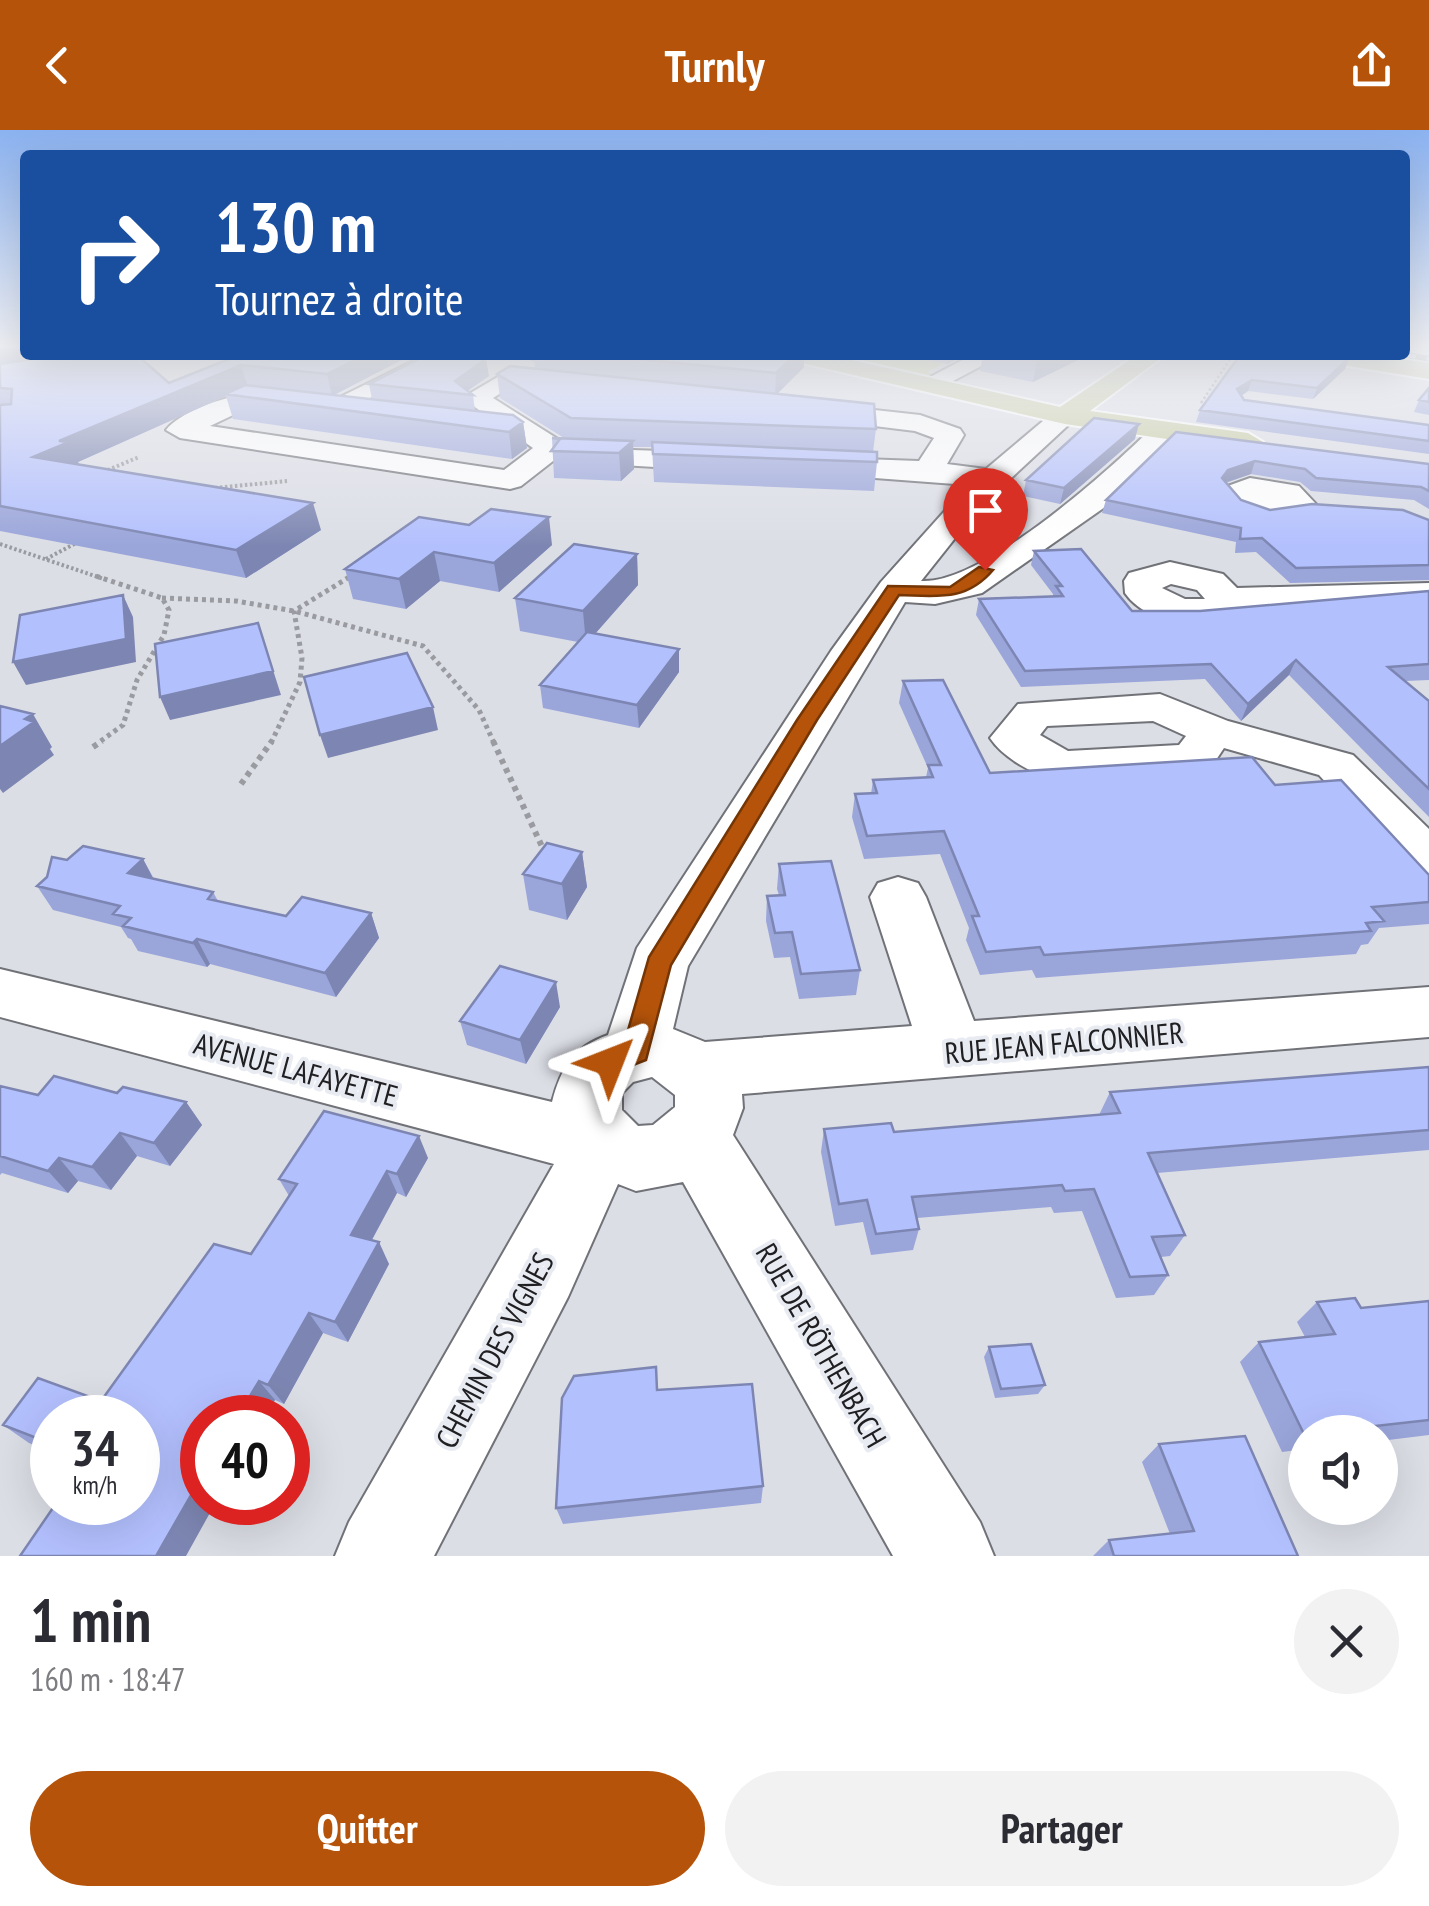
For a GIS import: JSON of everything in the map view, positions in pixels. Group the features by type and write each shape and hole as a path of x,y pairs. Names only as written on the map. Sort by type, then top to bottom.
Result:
{"main road":[{"path":"1084,414 1160,431 1283,447"}],"street":[{"path":"215,414 180,430 510,480 549,445"},
{"path":"457,414 452,418 549,445 771,464 928,470 989,479"},
{"path":"499,414 549,445"},
{"path":"834,414 920,423 950,435 928,470"},
{"path":"677,1086 610,1062 592,1082 585,1108 598,1138 639,1157 660,1155 677,1086 658,964 807,720 894,590 989,479 1054,414"},
{"path":"894,590 935,593 969,586 1104,493 1160,431"},
{"path":"1300,504 1334,506"},
{"path":"1227,600 1429,594"},
{"path":"1212,731 1336,765 1429,861"},
{"path":"898,897 952,1051"},
{"name":"AVENUE LAFAYETTE","path":"0,992 529,1129 598,1138"},
{"name":"RUE JEAN FALCONNIER","path":"677,1086 952,1051 1429,1012"},
{"name":"RUE DE RÖTHENBACH","path":"677,1086 946,1556"},
{"name":"CHEMIN DES VIGNES","path":"383,1556 540,1269 598,1138"}],"path":[{"path":"1160,431 1177,414"},
{"path":"92,476 139,457"},
{"path":"210,488 288,480"},
{"path":"46,559 93,534"},
{"path":"0,544 162,598 236,601 294,611 423,646 478,710 548,859"},
{"path":"294,611 360,571"},
{"path":"93,747 123,725 137,680 164,635 169,610 162,598"},
{"path":"242,784 280,729 298,692 302,650 294,638 294,611"}],"building":[{"path":"0,414 125,414 59,441 69,442 33,457 313,503 236,550 0,506"},
{"path":"371,414 513,415 523,422 509,432"},
{"path":"564,414 875,414 876,429 571,418"},
{"path":"1226,414 1344,414 1429,425 1429,441"},
{"path":"1094,418 1139,424 1064,488 1026,480"},
{"path":"1176,432 1429,464 1429,491 1421,487 1316,478 1305,469 1255,461 1228,470 1222,478 1241,500 1270,510 1312,504 1403,510 1429,520 1429,565 1296,568 1262,538 1240,539 1241,528 1106,500"},
{"path":"552,438 633,441 619,453 551,451 560,439"},
{"path":"652,442 877,452 877,462 653,454"},
{"path":"491,509 549,517 494,563 434,552 399,579 345,569 419,517 469,525"},
{"path":"574,544 637,554 583,611 515,598"},
{"path":"1081,549 1132,611 1200,611 1429,591 1429,664 1388,667 1429,701 1429,789 1296,660 1248,704 1211,664 1025,671 979,599 1063,596 1056,586 1062,586 1034,551"},
{"path":"123,595 126,639 13,662 20,615"},
{"path":"258,623 273,671 160,697 155,644"},
{"path":"587,632 679,649 637,705 540,685"},
{"path":"407,653 433,707 320,735 304,677"},
{"path":"943,680 990,773 1252,757 1275,785 1341,780 1429,875 1429,902 1372,907 1384,921 1366,923 1371,931 1044,955 1040,947 986,952 972,916 979,916 944,831 867,836 855,794 877,793 873,780 933,777 928,765 941,765 903,681"},
{"path":"0,706 33,714 25,719 34,722 0,746"},
{"path":"547,843 582,852 562,884 523,874"},
{"path":"83,846 143,859 128,873 213,892 208,899 286,916 302,897 371,913 325,973 197,939 193,943 123,926 131,918 113,914 120,906 37,886 47,877 52,857 67,860"},
{"path":"831,861 860,970 801,974 792,932 775,933 767,896 785,895 779,864"},
{"path":"500,966 556,982 520,1040 460,1021"},
{"path":"1429,1067 1429,1130 1148,1153 1185,1235 1152,1237 1168,1275 1130,1277 1094,1189 1065,1191 1062,1185 912,1197 919,1229 876,1234 867,1200 839,1204 824,1129 891,1123 894,1132 1120,1113 1110,1092"},
{"path":"54,1076 117,1093 123,1087 186,1102 154,1143 120,1133 92,1167 59,1158 48,1171 0,1156 0,1086 38,1095"},
{"path":"324,1111 419,1136 397,1174 387,1171 351,1235 379,1242 335,1322 309,1313 268,1385 259,1381 251,1395 180,1395 180,1514 156,1556 20,1556 41,1525 160,1525 160,1395 105,1395 214,1244 251,1254 297,1184 279,1179"},
{"path":"1355,1298 1361,1308 1429,1301 1429,1420 1398,1423 1398,1415 1295,1415 1259,1342 1335,1334 1317,1302"},
{"path":"1031,1344 1045,1385 1001,1389 989,1347"},
{"path":"656,1367 657,1390 752,1384 763,1486 556,1508 562,1398 574,1376"},
{"path":"38,1378 85,1395 30,1395 30,1435 3,1425"},
{"path":"1245,1436 1298,1556 1114,1556 1109,1540 1194,1531 1159,1444"}],"route":[{"path":"610,1062 636,1052 658,964 850,651 894,590 952,592 969,586 985,570"}]}
